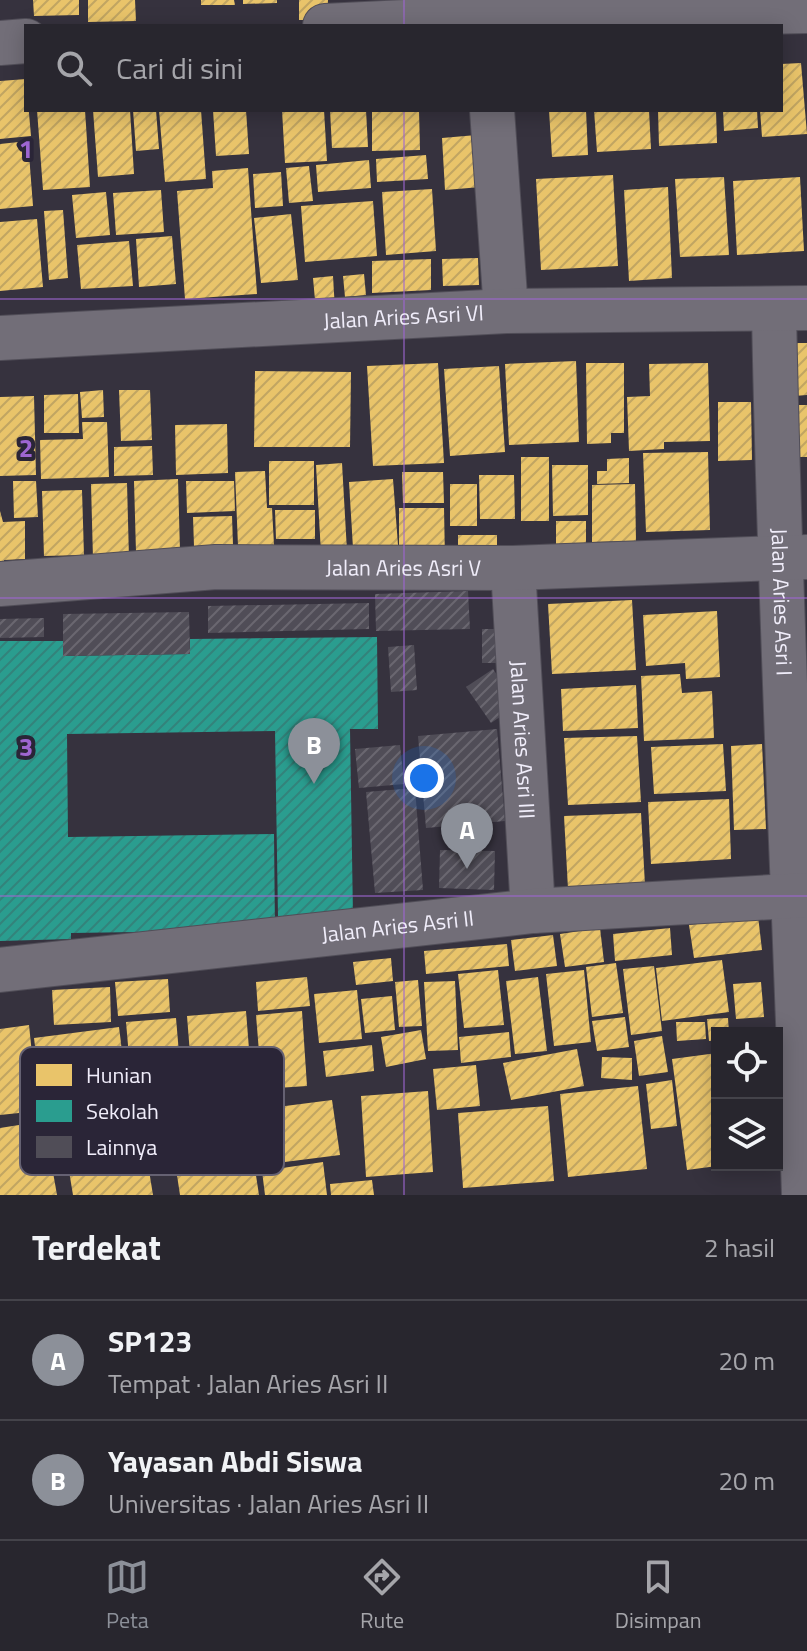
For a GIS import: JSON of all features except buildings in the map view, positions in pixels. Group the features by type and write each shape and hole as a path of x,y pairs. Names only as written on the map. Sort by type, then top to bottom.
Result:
{"street":[{"path":"354,24 485,15 698,7 807,11"},
{"path":"0,43 24,41"},
{"path":"492,112 506,311"},
{"name":"Jalan Aries Asri VI","path":"0,338 506,311 790,309"},
{"name":"Jalan Aries Asri I","path":"790,309 804,1195"},
{"name":"Jalan Aries Asri V","path":"0,584 216,567 513,568 793,557"},
{"name":"Jalan Aries Asri III","path":"513,568 533,911"},
{"name":"Jalan Aries Asri II","path":"0,970 533,911 801,895"}],"place":[{"name":"Yayasan Abdi Siswa","path":"314,784"},
{"name":"SP123","path":"467,869"}]}
